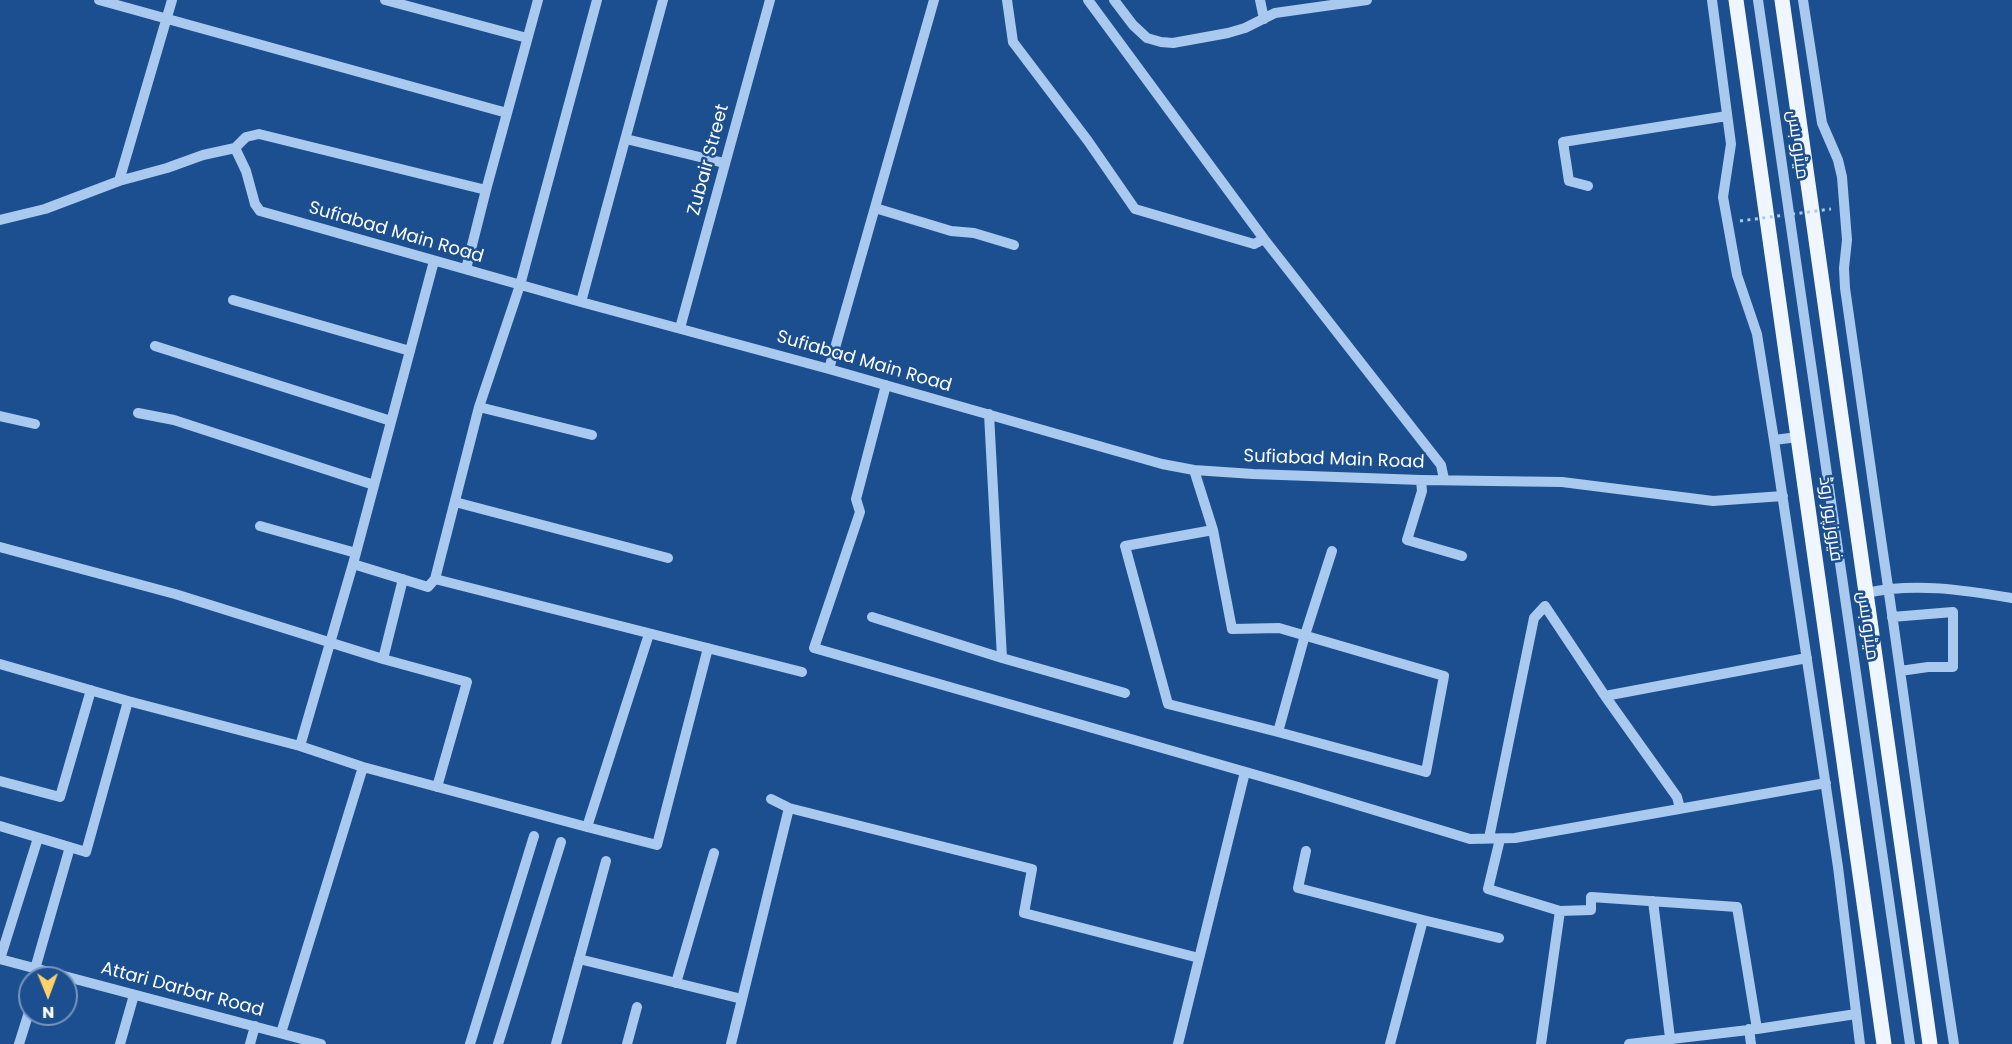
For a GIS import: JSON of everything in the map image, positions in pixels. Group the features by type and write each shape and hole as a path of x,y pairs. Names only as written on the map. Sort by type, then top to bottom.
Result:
{"main road":[{"name":"فیروزپور روڈ","path":"1736,0 1884,1044"},
{"name":"فیروزپور روڈ","path":"1782,0 1930,1044"}],"street":[{"path":"99,0 507,113"},
{"path":"119,181 172,0"},
{"path":"385,0 527,38"},
{"path":"466,269 537,0"},
{"path":"260,526 428,587 435,579 479,407 520,285 597,0"},
{"path":"581,302 663,0"},
{"name":"Zubair Street","path":"680,328 770,0"},
{"path":"829,369 934,0"},
{"path":"1007,0 1013,42 1088,141 1135,209 1254,244 1264,239"},
{"path":"1088,0 1264,239 1441,465 1444,480"},
{"path":"1114,0 1133,25 1147,38 1173,43 1228,33 1245,28 1275,13 1339,2 1367,0"},
{"path":"1260,0 1264,19"},
{"path":"1712,0 1731,144 1723,197 1737,275 1757,334 1826,783 1860,1044"},
{"name":"میٹرو بس","path":"1758,0 1910,1044"},
{"path":"1803,0 1822,123 1838,160 1842,177 1847,240 1844,276 1954,1044"},
{"path":"1588,186 1569,181 1563,142 1727,117"},
{"path":"0,220 45,209 119,181 203,155 235,148 246,137 259,134 486,190"},
{"path":"626,139 724,163"},
{"name":"Sufiabad Main Road","path":"235,148 246,171 255,204 260,211 1162,464 1194,470 1253,474 1562,482 1713,501 1783,496"},
{"path":"875,208 951,231 974,233 1014,245"},
{"path":"300,746 355,559 434,261"},
{"path":"233,300 410,351"},
{"path":"155,346 391,421"},
{"path":"886,385 856,499 860,512 814,648 1470,839 1515,838 1826,783"},
{"path":"479,407 592,435"},
{"path":"138,413 174,420 374,485"},
{"path":"989,414 1002,658"},
{"path":"0,416 35,424"},
{"path":"1774,440 1798,437"},
{"path":"1194,470 1213,530 1232,629 1279,628 1444,676 1426,772 1168,704 1125,546 1213,530"},
{"path":"1422,480 1422,491 1407,540 1462,556"},
{"path":"455,501 668,558"},
{"path":"0,547 175,594 383,659 467,682 436,786"},
{"path":"1278,732 1332,550"},
{"path":"383,659 403,579"},
{"path":"435,579 802,672"},
{"path":"1866,593 1887,588 1961,589 2012,598"},
{"path":"1489,838 1534,618 1545,606 1605,696 1677,797 1680,808"},
{"path":"1892,617 1953,612 1953,667 1928,667 1900,671"},
{"path":"872,617 1002,658 1125,693"},
{"path":"587,827 649,634"},
{"path":"0,664 300,746 363,767 657,845 708,648"},
{"path":"1605,696 1807,658"},
{"path":"0,780 60,797 91,690"},
{"path":"0,826 86,852 128,700"},
{"path":"281,1033 363,767"},
{"path":"1178,1044 1245,772"},
{"path":"771,800 789,808 1032,869 1024,913 1199,957"},
{"path":"731,1044 789,808"},
{"path":"470,1044 534,836"},
{"path":"0,959 38,838"},
{"path":"1500,839 1488,889 1560,911 1591,910 1591,897 1737,907 1753,1029 1751,1044"},
{"path":"498,1044 561,842"},
{"path":"41,966 70,847"},
{"path":"1306,851 1299,888 1499,938"},
{"path":"676,983 714,854"},
{"path":"556,1044 606,861"},
{"path":"1653,901 1663,1040"},
{"path":"1541,1044 1560,911"},
{"path":"1390,1044 1423,920"},
{"path":"579,958 742,999"},
{"name":"Attari Darbar Road","path":"0,959 20,966"},
{"name":"Attari Darbar Road","path":"78,982 321,1044"},
{"path":"120,1044 134,995"},
{"path":"627,1044 637,1007"},
{"path":"1629,1044 1856,1014"},
{"path":"19,1044 25,1026"},
{"path":"250,1044 255,1026"}],"path":[{"path":"1740,221 1831,209"}]}
